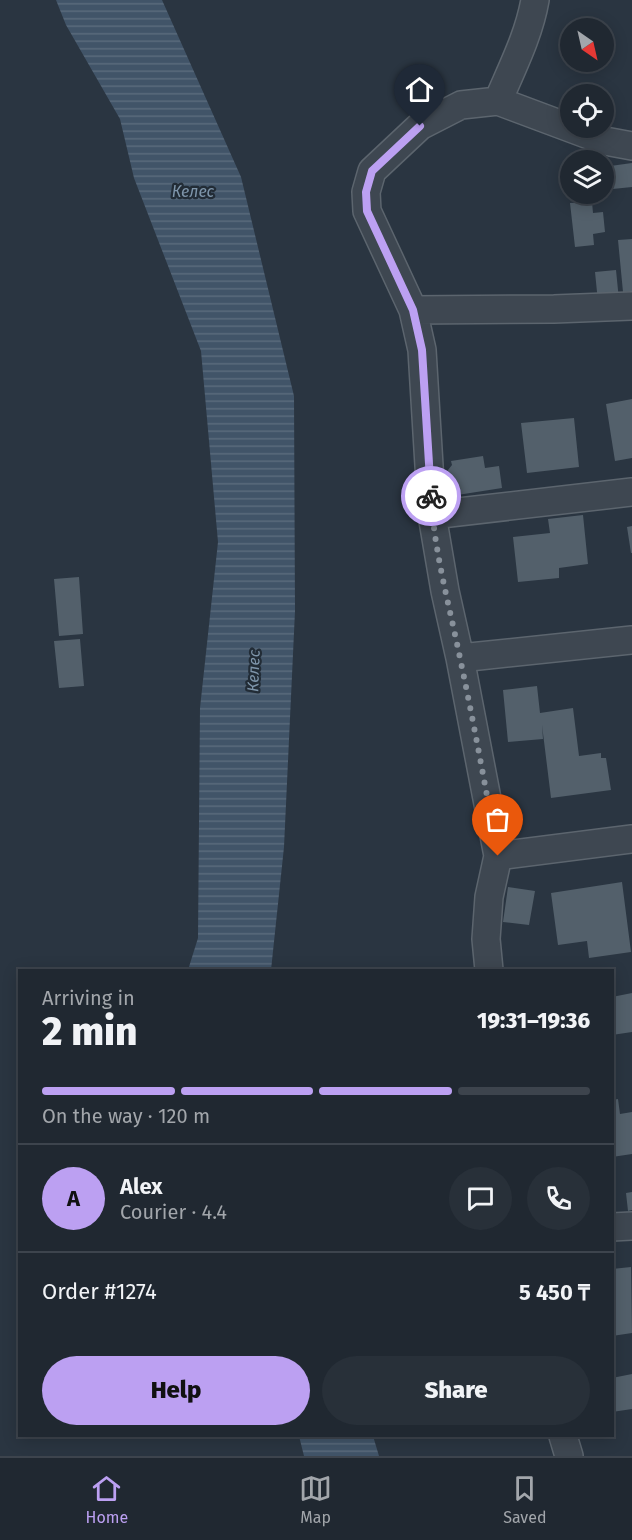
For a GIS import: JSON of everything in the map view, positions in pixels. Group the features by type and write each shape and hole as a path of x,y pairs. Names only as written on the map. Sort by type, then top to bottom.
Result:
{"street":[{"path":"498,101 524,38 535,0"},
{"path":"489,969 486,939 489,897 498,856 432,516 422,350 413,310 367,211 366,192 372,171 420,126 461,105 498,101 605,141 632,146"},
{"path":"413,310 632,306"},
{"path":"432,516 632,492"},
{"path":"460,658 632,640"},
{"path":"498,856 632,840"},
{"path":"614,1227 632,1226"},
{"path":"563,1437 569,1456"}],"water":[{"name":"Келес","path":"56,0 162,0 241,177 294,396 295,611 284,847 271,969 188,969 198,938 200,708 218,542 201,351 134,178 120,119 66,25"},
{"path":"299,1437 373,1437 379,1456 304,1456"}],"building":[{"path":"632,163 632,187 614,189 614,165"},
{"path":"570,204 592,204 593,213 603,212 605,232 593,234 594,245 575,247"},
{"path":"632,239 632,291 623,292 618,240"},
{"path":"616,270 619,300 598,302 595,272"},
{"path":"632,399 632,458 615,461 606,404"},
{"path":"574,418 579,467 527,473 521,423"},
{"path":"483,456 485,468 499,466 502,488 451,496 448,470 452,465 451,461"},
{"path":"583,515 588,564 559,568 559,578 518,582 513,537 550,533 548,519"},
{"path":"632,526 632,553 631,553 627,527"},
{"path":"79,577 83,634 59,636 54,579"},
{"path":"80,639 84,686 59,688 54,641"},
{"path":"537,686 540,713 573,708 579,756 601,753 601,758 606,758 611,790 551,798 542,725 543,739 508,742 503,690"},
{"path":"622,882 631,952 589,958 587,941 558,945 551,893"},
{"path":"508,887 535,891 529,925 503,922"},
{"path":"632,993 632,1032 614,1035 614,997"},
{"path":"618,1099 620,1114 632,1112 632,1154 614,1157 614,1100"},
{"path":"632,1192 632,1210 628,1211 626,1193"},
{"path":"631,1267 632,1333 614,1336 614,1269"},
{"path":"632,1374 632,1409 614,1412 614,1378"}],"way so far":[{"path":"431,496 432,516 445,591 498,856"}],"route":[{"path":"420,126 372,171 366,192 367,211 413,310 422,350 431,496"}]}
